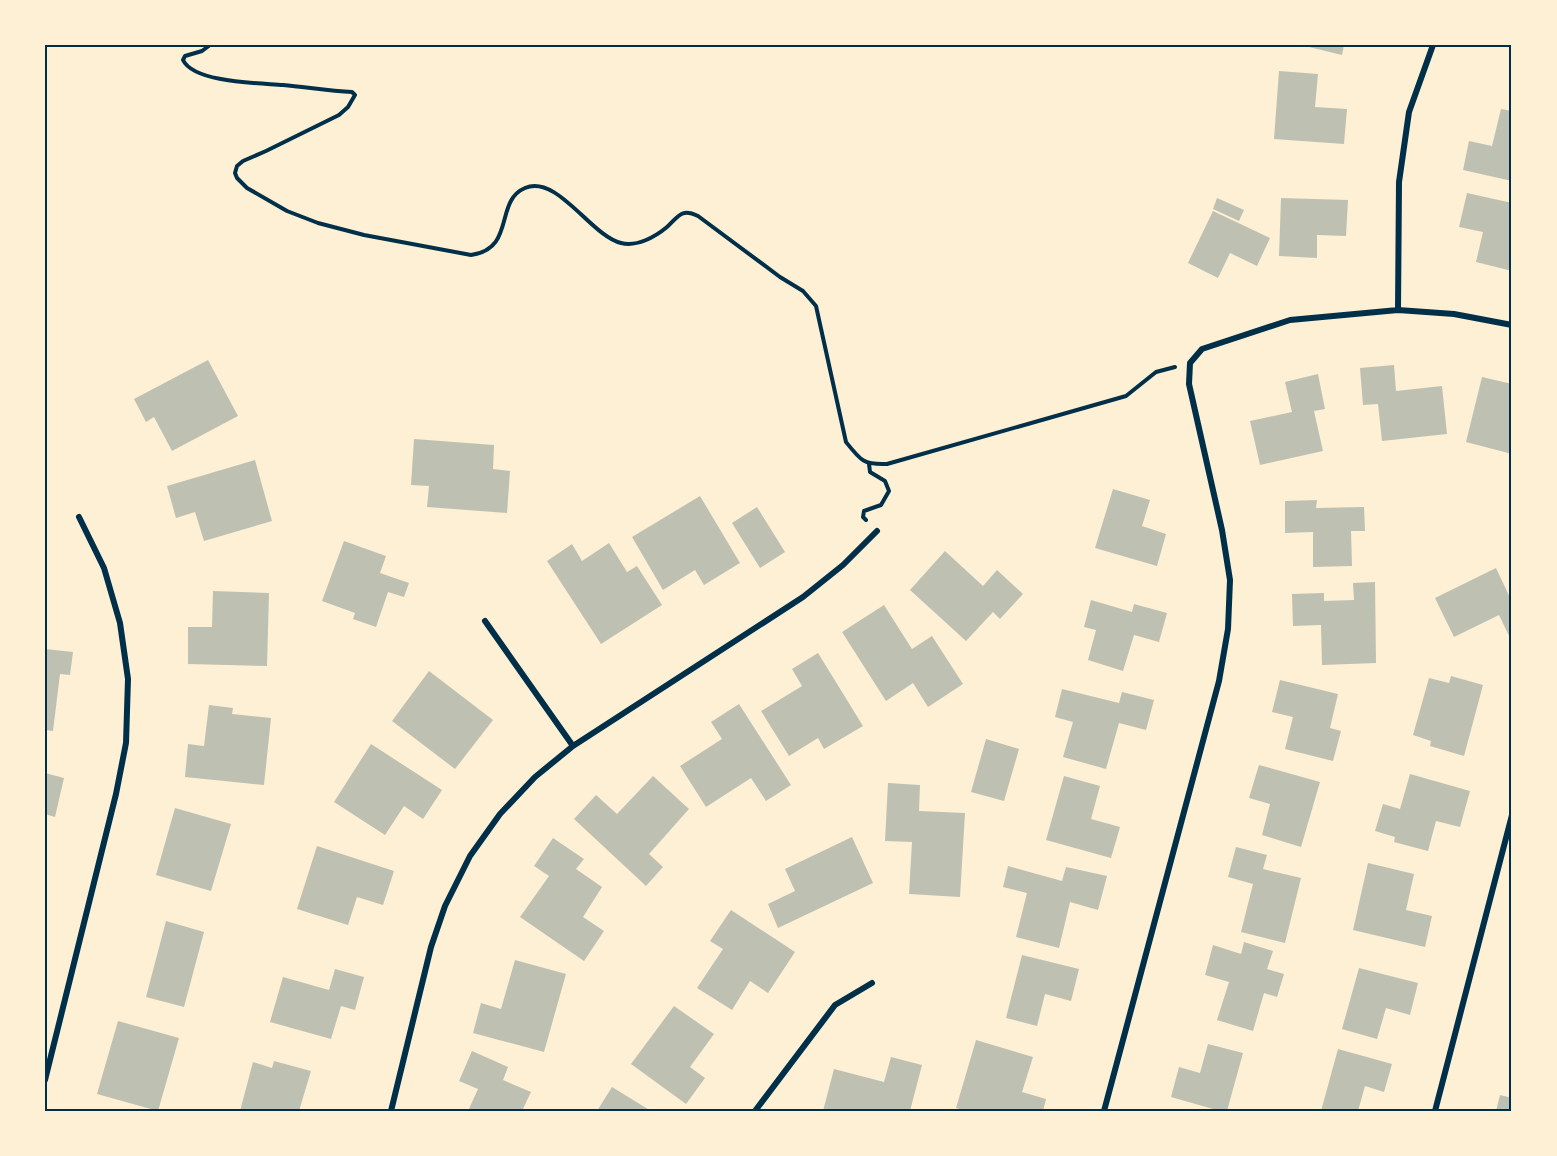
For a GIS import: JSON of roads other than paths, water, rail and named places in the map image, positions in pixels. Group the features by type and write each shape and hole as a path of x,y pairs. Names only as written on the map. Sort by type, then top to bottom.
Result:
{"street":[{"path":"1398,310 1399,182 1409,112 1433,45"},
{"path":"1104,1111 1219,681 1228,629 1230,580 1222,530 1189,384 1190,363 1202,349 1290,320 1398,310 1454,314 1512,325"},
{"path":"45,1080 116,794 126,743 128,679 120,623 104,568 79,517"},
{"path":"391,1111 431,947 445,906 470,856 500,814 535,777 573,746 803,597 843,565 877,531"},
{"path":"485,621 573,746"},
{"path":"1435,1111 1512,815"},
{"path":"755,1111 835,1005 872,983"}]}
